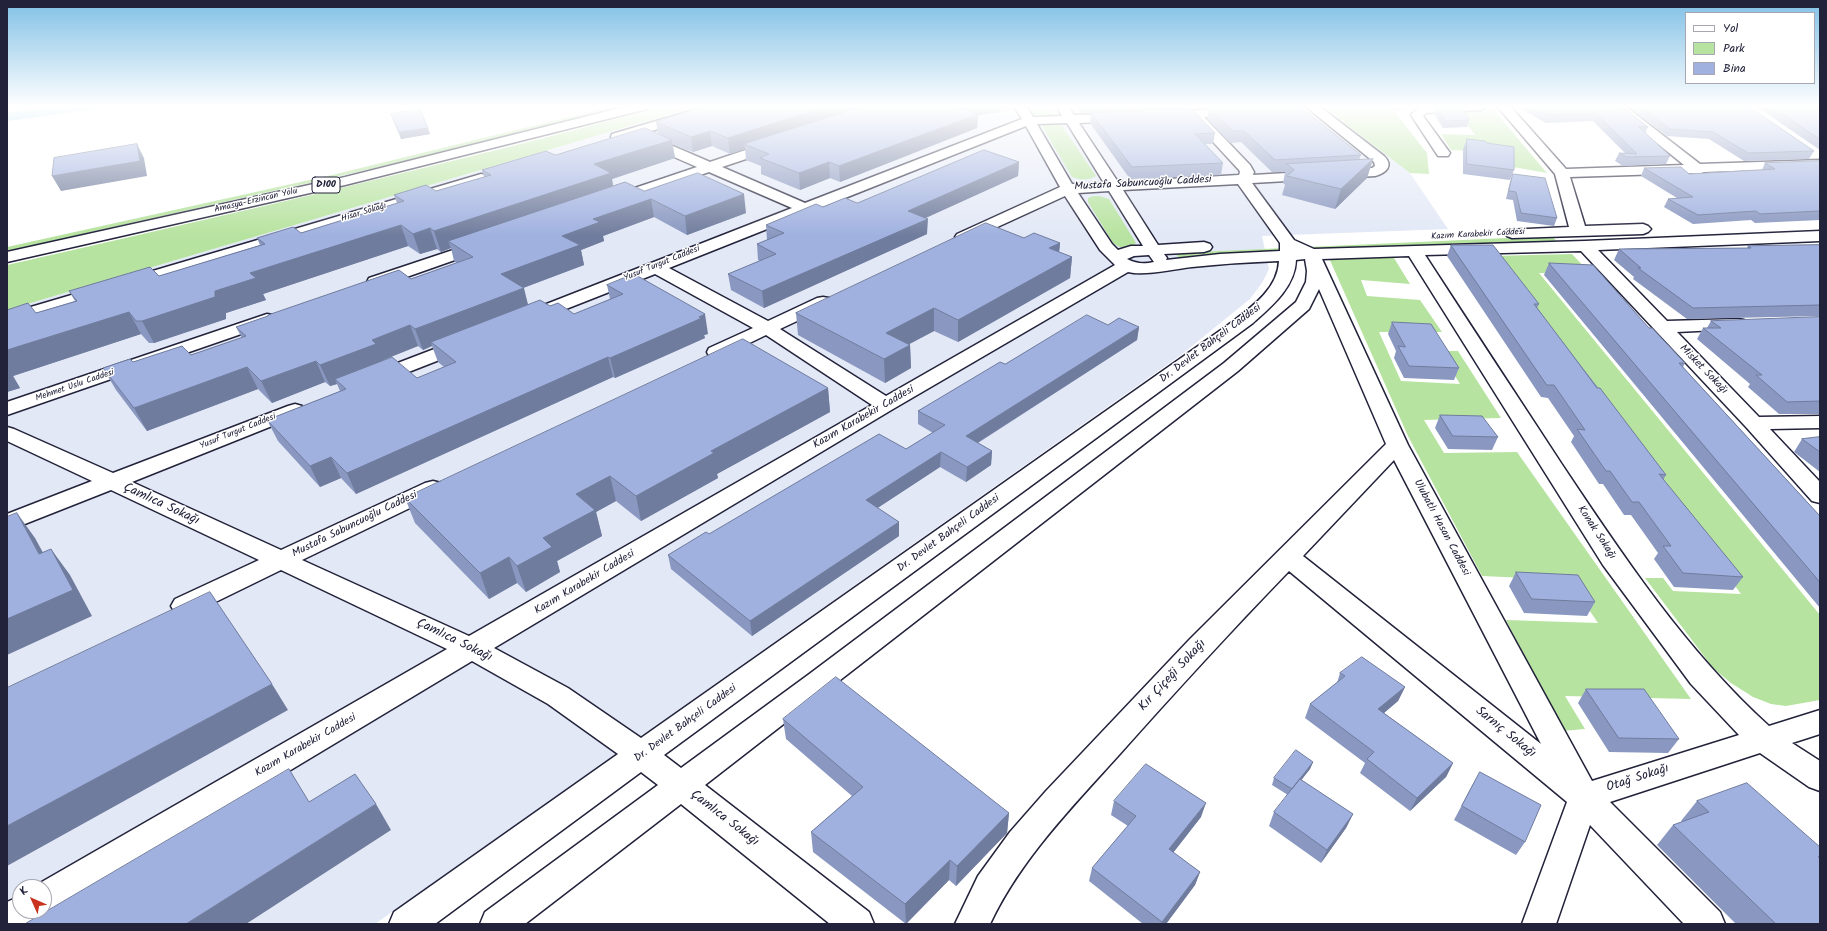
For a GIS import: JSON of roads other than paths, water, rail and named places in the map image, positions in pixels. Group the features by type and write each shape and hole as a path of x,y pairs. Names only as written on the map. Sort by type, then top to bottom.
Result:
{"main road":[{"name":"Amasya-Erzincan Yolu","path":"14,242 424,149"},
{"name":"Amasya-Erzincan Yolu","path":"7,257 367,176 472,149"},
{"path":"670,149 804,208"},
{"path":"596,206 760,149"},
{"name":"Yusuf Turgut Caddesi","path":"514,323 954,149"},
{"path":"1046,149 1106,248 1128,259"},
{"path":"1090,149 1157,258"},
{"path":"496,924 1231,368 1303,305 1314,282 1315,272 1312,254 1288,249 1244,179 1247,172 1245,168 1227,149"},
{"name":"Mustafa Sabuncuoğlu Caddesi","path":"946,245 1068,188 1375,172 1382,168 1382,162 1367,149"},
{"path":"1441,149 1443,153"},
{"path":"1541,149 1562,173 1577,236"},
{"path":"1673,149 1699,170"},
{"path":"1562,173 1699,170 1818,159"},
{"name":"Hisar Sokağı","path":"7,320 494,174"},
{"name":"Kazım Karabekir Caddesi","path":"1312,254 1414,251 1577,236 1820,225"},
{"name":"Kazım Karabekir Caddesi","path":"52,894 886,405 1128,259 1146,269 1157,258 1220,259 1288,249 1490,234 1577,236 1820,236"},
{"name":"Misket Sokağı","path":"1577,236 1820,496"},
{"path":"362,287 498,240"},
{"name":"Dr. Devlet Bahçeli Caddesi","path":"406,924 1193,359 1261,307 1275,292 1286,275 1288,249"},
{"name":"Konak Sokağı","path":"1414,251 1612,559 1701,676 1734,712 1763,739 1820,778"},
{"name":"Ulubatlı Hasan Caddesi","path":"1312,254 1397,445 1584,797"},
{"path":"655,267 767,328 886,405"},
{"path":"703,359 839,295"},
{"name":"Mehmet Uslu Caddesi","path":"7,409 279,315"},
{"path":"1662,327 1757,324"},
{"path":"358,385 477,338"},
{"name":"Yusuf Turgut Caddesi","path":"7,522 313,403"},
{"path":"1753,423 1820,422"},
{"name":"Çamlıca Sokağı","path":"7,433 472,649 514,670 558,696 642,755 857,924"},
{"name":"Kır Çiçeği Sokağı","path":"972,924 990,887 1022,843 1057,801 1200,646 1397,445"},
{"name":"Mustafa Sabuncuoğlu Caddesi","path":"166,615 446,482"},
{"name":"Sarnıç Sokağı","path":"1288,557 1584,797 1708,924"},
{"name":"Otağ Sokağı","path":"1584,797 1820,722"},
{"path":"1539,924 1584,797"}]}
